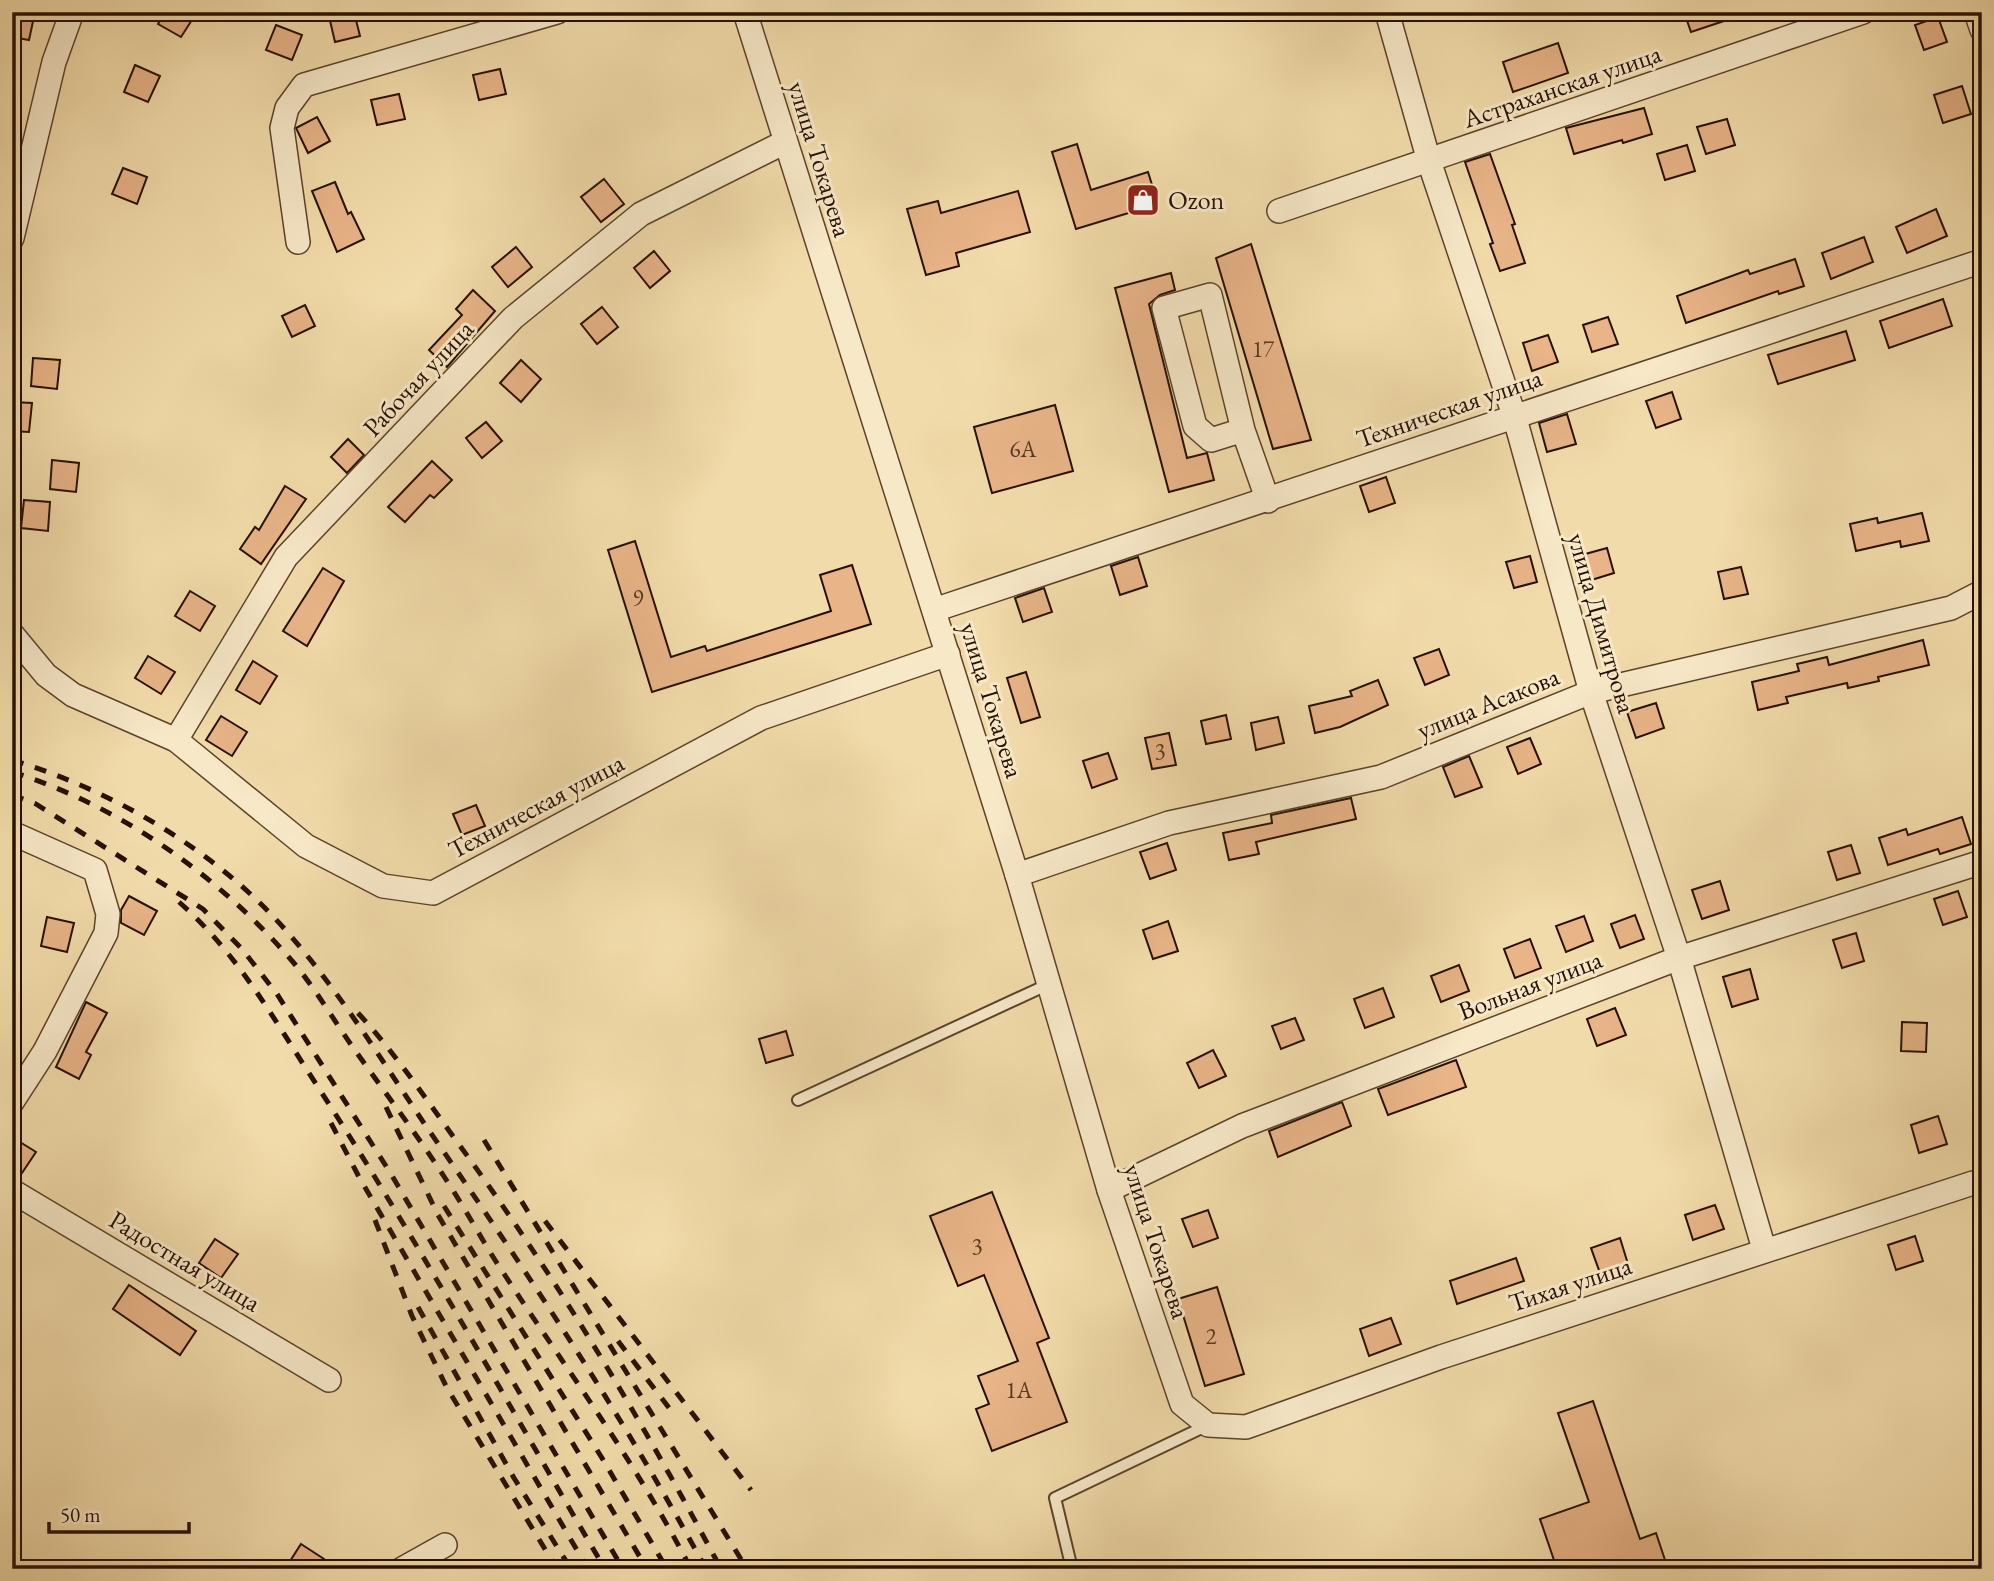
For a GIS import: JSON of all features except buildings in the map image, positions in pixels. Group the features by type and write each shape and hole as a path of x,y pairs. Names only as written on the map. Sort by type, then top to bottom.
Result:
{"street":[{"path":"12,238 54,62 72,12"},
{"path":"298,242 282,128 287,108 304,85 557,12"},
{"name":"улица Токарева","path":"745,12 1017,875 1109,1190 1182,1404 1208,1425"},
{"name":"улица Димитрова","path":"1387,12 1429,161 1514,415 1591,692 1679,958 1763,1249"},
{"name":"Астраханская улица","path":"1279,211 1863,12"},
{"path":"1976,12 1982,30"},
{"name":"Рабочая улица","path":"176,740 286,557 513,318 641,214 785,142"},
{"name":"Техническая улица","path":"934,610 1982,261"},
{"path":"1243,430 1211,440 1195,426 1164,308 1210,295 1243,430 1268,500"},
{"name":"улица Асакова","path":"1017,875 1169,823 1381,777 1591,692 1951,608 1982,592"},
{"name":"Техническая улица","path":"12,634 46,675 73,695 176,740 306,846 383,886 433,893 761,718 948,654"},
{"path":"12,833 95,870 108,914 106,933 45,1051 12,1102"},
{"name":"Вольная улица","path":"1109,1190 1241,1126 1679,958 1982,862"},
{"name":"Тихая улица","path":"1208,1425 1246,1427 1441,1357 1763,1249 1973,1183 1982,1187"},
{"name":"Радостная улица","path":"12,1191 329,1380"},
{"path":"402,1569 445,1545"}],"lane":[{"path":"798,1100 1049,984"},
{"path":"1072,1569 1055,1498 1208,1425"}],"railway":[{"path":"12,760 117,802 182,840 242,886 292,937 353,1017 538,1291 608,1400 706,1569"},
{"path":"12,772 92,804 166,848 234,901 293,962 445,1178 495,1260 622,1450 691,1569"},
{"path":"12,795 36,804 203,909 242,949 277,994 391,1174 623,1569"},
{"path":"179,902 201,923 238,967 271,1013 356,1146 605,1569"},
{"path":"358,1013 420,1091 528,1243 628,1403 721,1569"},
{"path":"386,1107 438,1215 647,1569"},
{"path":"331,1123 359,1177 588,1569"},
{"path":"484,1140 747,1569"},
{"path":"444,1206 602,1458 667,1569"},
{"path":"375,1220 412,1316 447,1388 557,1569"},
{"path":"545,1221 751,1490"},
{"path":"418,1307 514,1478 571,1569"},
{"path":"618,1341 676,1417"}],"place":[{"name":"Ozon","path":"1143,200"}]}
